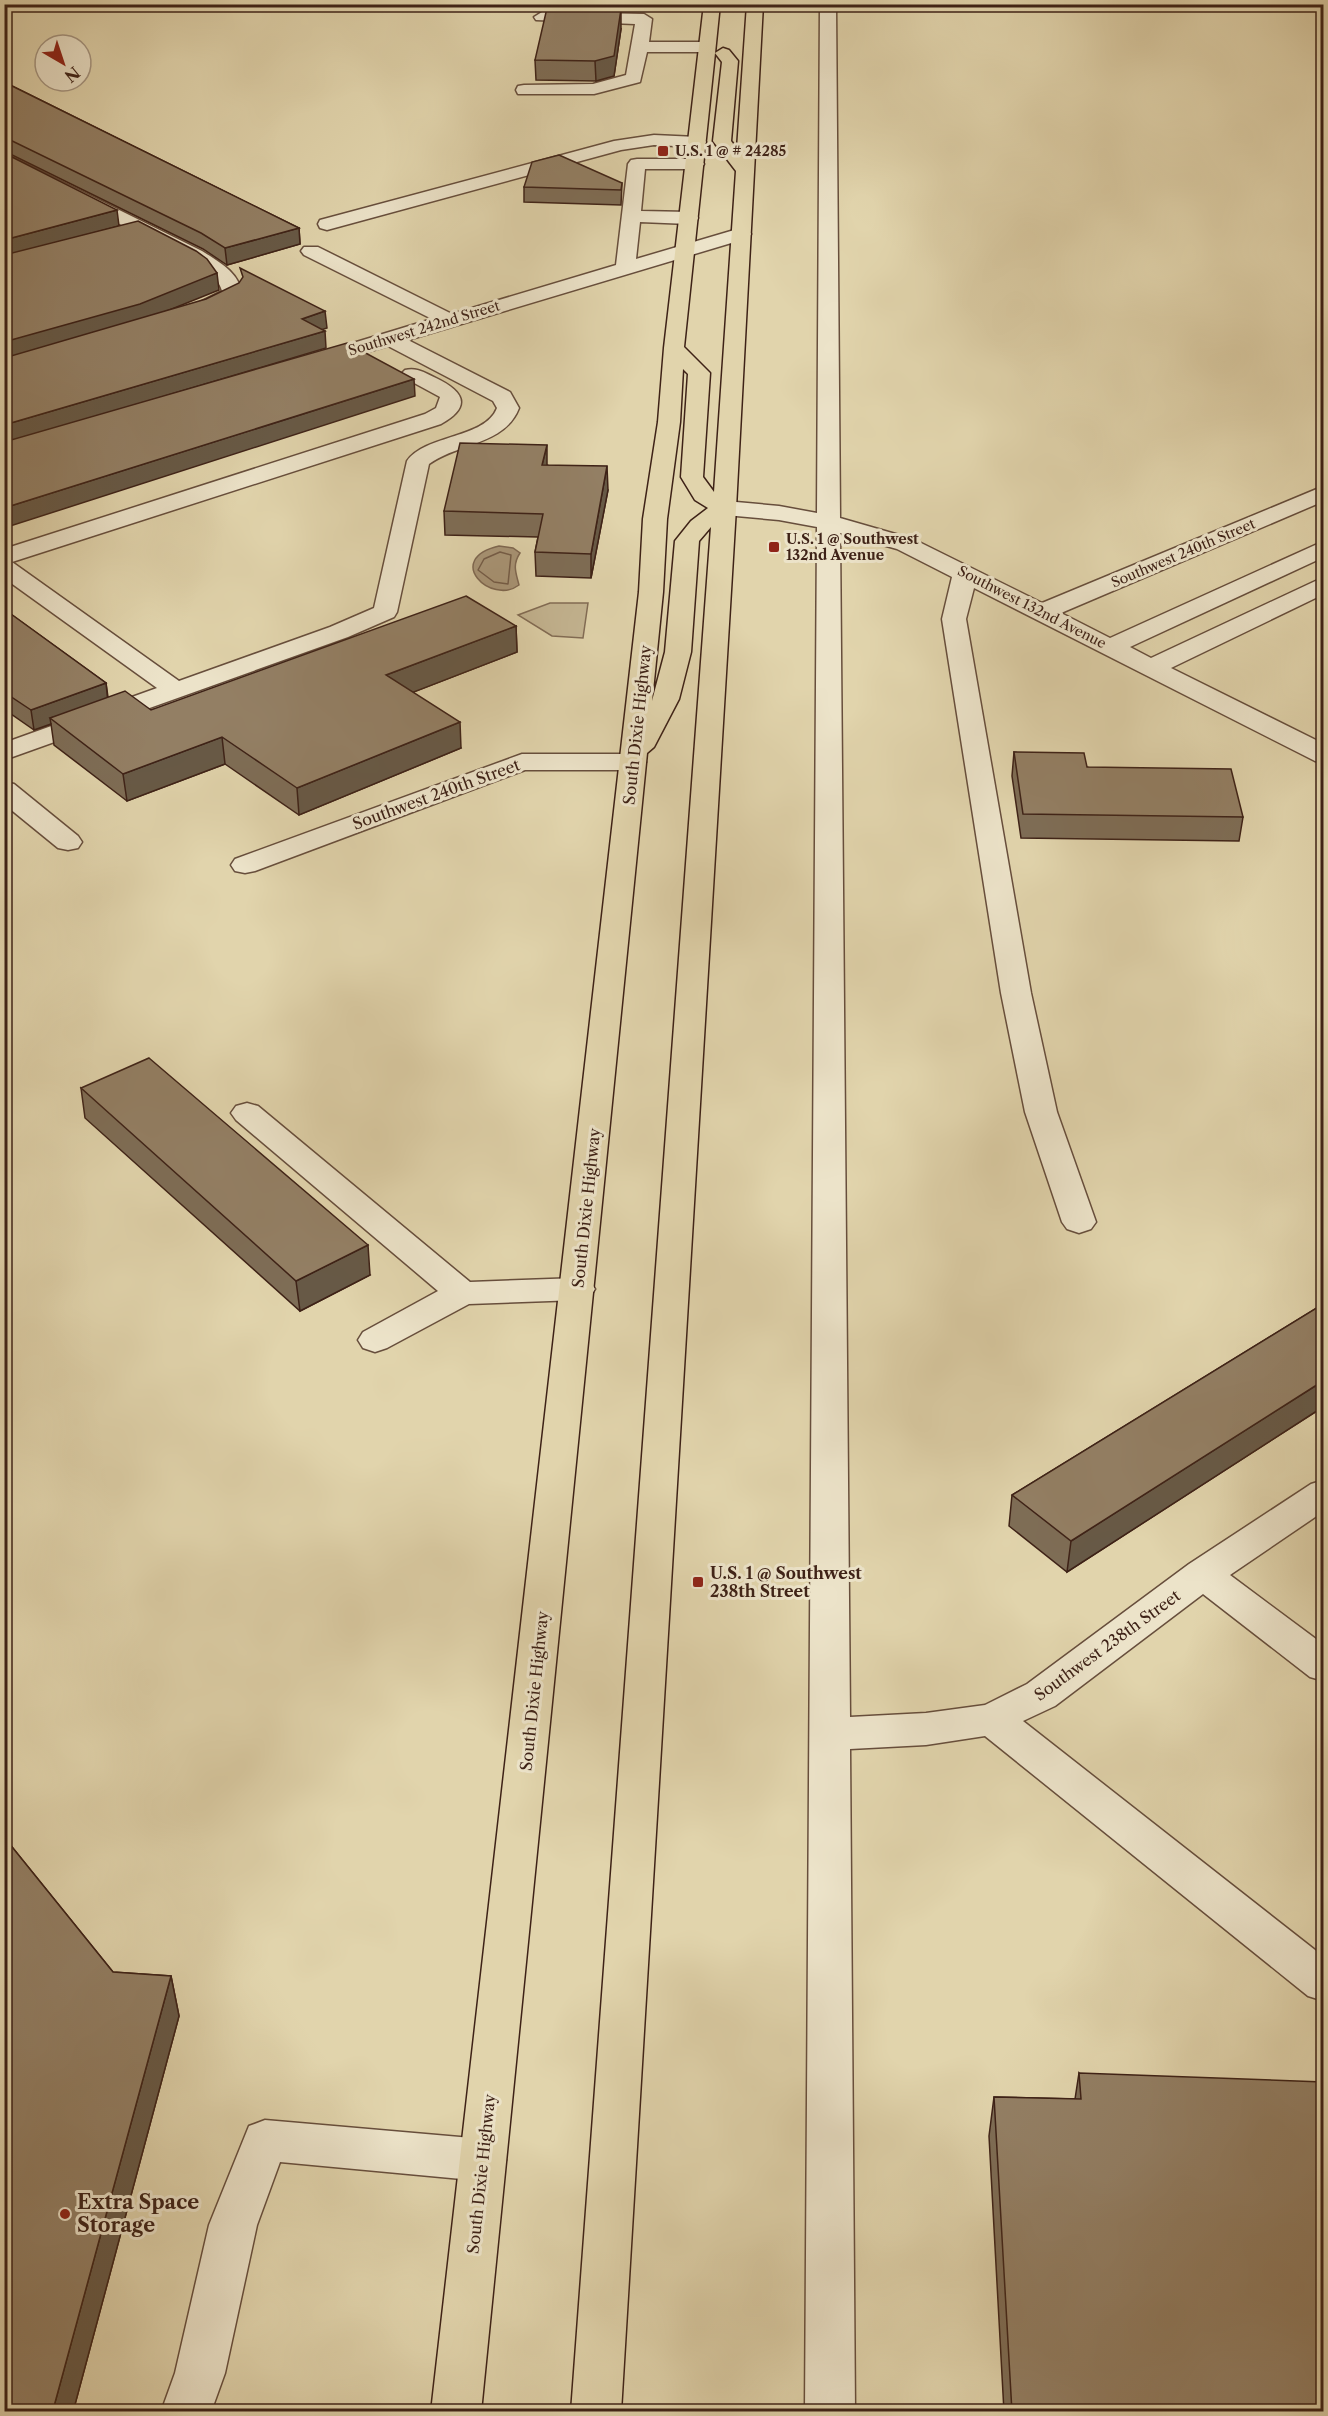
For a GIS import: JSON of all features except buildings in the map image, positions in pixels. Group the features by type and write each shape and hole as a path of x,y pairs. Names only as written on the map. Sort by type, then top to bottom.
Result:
{"highway":[{"name":"South Dixie Highway","path":"456,2412 578,1288 651,592 656,519 669,422 674,348 712,4"},
{"path":"596,2412 725,508 755,4"},
{"path":"707,47 727,56 730,60 722,141 745,171"},
{"path":"674,348 699,373 692,477 703,495 725,508"},
{"path":"633,762 666,699 678,652 687,542 706,518 725,508"}],"street":[{"path":"828,4 830,2412"},
{"path":"524,90 594,89 633,78 644,19 542,17"},
{"path":"639,47 707,47"},
{"path":"327,224 620,145 654,140 697,142"},
{"path":"4,158 209,264 229,281 232,294 180,317"},
{"path":"625,268 637,164 695,164"},
{"path":"631,216 690,218"},
{"path":"117,235 140,229"},
{"name":"Southwest 242nd Street","path":"292,367 741,234"},
{"path":"310,251 449,320"},
{"path":"4,752 339,632 385,612 418,461 426,454 490,430 503,422 509,410 508,404 486,388 389,338"},
{"path":"4,557 383,435 440,415 449,407 451,399 444,390 361,346"},
{"path":"383,435 426,454"},
{"name":"Southwest 240th Street","path":"1042,612 1323,493"},
{"name":"Southwest 132nd Avenue","path":"725,508 778,513 828,522 892,539 965,573 1321,751"},
{"path":"1110,647 1323,548"},
{"path":"4,567 176,690"},
{"path":"965,573 954,619 1016,993 1041,1112 1079,1222"},
{"path":"1151,668 1323,584"},
{"name":"Southwest 240th Street","path":"245,865 522,762 633,762"},
{"path":"4,790 68,842"},
{"path":"247,1113 462,1293"},
{"path":"375,1340 462,1293 578,1288"},
{"name":"Southwest 238th Street","path":"830,1734 926,1730 992,1719 1041,1695 1203,1574 1323,1493"},
{"path":"1203,1574 1323,1666"},
{"path":"992,1719 1323,1983"},
{"path":"186,2412 200,2373 234,2225 265,2140 483,2160"}],"shaded area":[{"path":"550,603 588,603 583,638 552,636 518,615"}],"water":[{"path":"499,546 513,548 520,553 515,565 519,585 508,590 496,590 486,585 473,570 475,561 483,552"}],"place":[{"name":"U.S. 1 @ # 24285","path":"663,151"},
{"name":"U.S. 1 @ Southwest 132nd Avenue","path":"774,547"},
{"name":"U.S. 1 @ Southwest 238th Street","path":"698,1582"},
{"name":"Extra Space Storage","path":"65,2214"}]}
